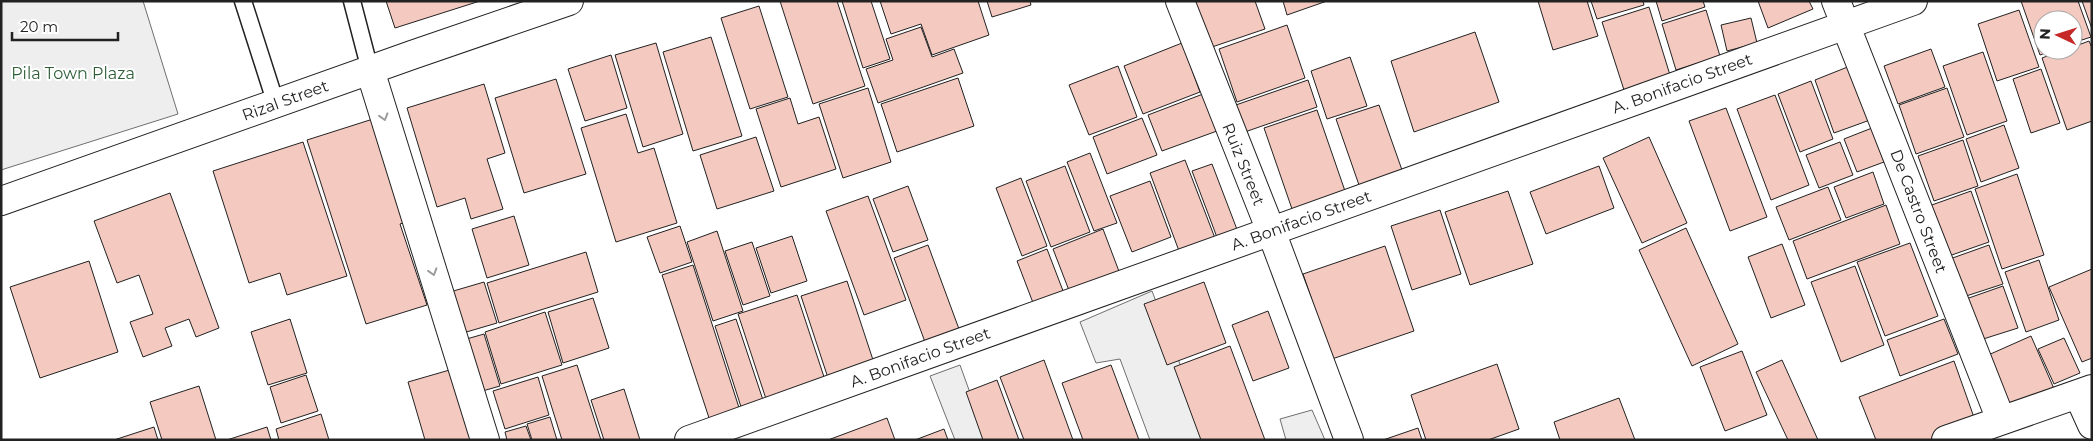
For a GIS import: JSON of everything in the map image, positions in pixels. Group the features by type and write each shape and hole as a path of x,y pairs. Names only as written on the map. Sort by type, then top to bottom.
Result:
{"street":[{"name":"Rizal Street","path":"1,201 568,1"},
{"name":"Ruiz Street","path":"1180,1 1271,231 1349,440"},
{"name":"A. Bonifacio Street","path":"689,440 1271,231 1841,13 1913,1"},
{"name":"De Castro Street","path":"1841,13 2001,420"},
{"path":"370,70 485,440"},
{"path":"1946,440 2085,391 2092,425"}],"lane":[{"path":"243,1 276,104"},
{"path":"352,1 370,70"}],"green space":[{"name":"Pila Town Plaza","path":"1,1 143,1 178,114 1,170"},
{"path":"1152,291 1209,440 1150,440 1120,359 1096,363 1080,322"},
{"path":"960,365 987,440 955,440 930,376"},
{"path":"1312,410 1325,440 1286,440 1280,419"}],"building":[{"path":"386,1 480,1 395,28"},
{"path":"780,1 837,1 865,86 813,104"},
{"path":"842,1 871,1 890,59 863,68"},
{"path":"880,1 978,1 989,35 932,55 921,24 891,34"},
{"path":"987,1 1030,1 1031,5 992,17"},
{"path":"1193,1 1255,1 1265,29 1209,48"},
{"path":"1283,1 1327,1 1287,15"},
{"path":"1538,1 1587,1 1598,36 1553,50"},
{"path":"1591,1 1643,1 1644,5 1597,19"},
{"path":"1656,1 1703,1 1705,7 1662,21"},
{"path":"1758,1 1809,1 1813,9 1768,28"},
{"path":"2021,1 2078,1 2081,10 2033,10 2033,35"},
{"path":"2082,1 2092,1 2092,29"},
{"path":"759,6 788,97 750,109 721,18"},
{"path":"1649,7 1670,75 1624,90 1602,22"},
{"path":"1706,10 1720,56 1676,70 1662,24"},
{"path":"2019,10 2033,50 2033,60 2037,60 2039,67 1997,81 1978,24"},
{"path":"2083,15 2091,37 2083,40"},
{"path":"1751,18 1757,43 1727,51 1721,25"},
{"path":"1287,25 1305,78 1237,102 1219,49"},
{"path":"921,27 932,57 954,49 963,73 878,103 866,69 893,60 886,39"},
{"path":"1475,32 1499,102 1414,132 1391,61"},
{"path":"711,37 742,136 693,151 663,52"},
{"path":"2089,41 2092,48 2092,121 2067,130 2043,60 2083,60 2083,43"},
{"path":"656,43 683,134 643,147 615,55"},
{"path":"1182,43 1200,92 1143,114 1124,66"},
{"path":"1931,49 1945,87 1898,104 1884,66"},
{"path":"1983,52 2007,121 1967,135 1943,66"},
{"path":"611,55 627,108 585,121 568,69"},
{"path":"1350,57 1367,106 1327,119 1311,71"},
{"path":"1118,66 1137,117 1089,135 1069,85"},
{"path":"1850,66 1870,120 1834,133 1815,80"},
{"path":"2041,69 2060,123 2031,133 2013,79"},
{"path":"958,78 974,126 897,152 881,104"},
{"path":"556,79 586,174 524,193 495,98"},
{"path":"1308,80 1317,107 1239,134 1230,107"},
{"path":"1811,81 1833,139 1800,152 1778,94"},
{"path":"484,84 505,153 487,159 503,209 471,219 465,198 437,207 407,108"},
{"path":"868,88 891,162 843,178 819,104"},
{"path":"1947,88 1964,137 1916,154 1899,105"},
{"path":"1203,94 1217,131 1162,151 1148,115"},
{"path":"1775,95 1809,185 1771,200 1737,109"},
{"path":"790,98 798,124 819,117 836,169 781,187 756,109"},
{"path":"1379,105 1402,170 1359,185 1336,119"},
{"path":"1726,108 1767,217 1730,231 1689,121"},
{"path":"1317,110 1345,191 1292,209 1264,128"},
{"path":"626,114 638,153 654,148 677,223 616,242 581,128"},
{"path":"1142,118 1157,155 1107,174 1093,137"},
{"path":"373,119 406,222 400,224 427,305 366,324 307,140"},
{"path":"2004,125 2019,168 1981,182 1966,139"},
{"path":"1872,128 1884,162 1857,172 1844,139"},
{"path":"756,137 774,191 717,209 700,155"},
{"path":"1649,137 1687,223 1642,243 1603,158"},
{"path":"1963,140 1978,186 1934,201 1918,156"},
{"path":"303,142 347,276 287,295 280,273 249,283 213,171"},
{"path":"1840,142 1853,175 1819,188 1806,155"},
{"path":"1090,153 1117,223 1094,231 1067,162"},
{"path":"1185,160 1218,246 1182,259 1150,173"},
{"path":"1212,164 1238,232 1218,240 1192,171"},
{"path":"1065,166 1090,232 1051,247 1026,181"},
{"path":"1599,166 1614,208 1546,234 1530,192"},
{"path":"1873,172 1884,204 1846,218 1834,187"},
{"path":"2017,174 2044,255 2002,269 1975,189"},
{"path":"1021,178 1047,246 1022,256 996,188"},
{"path":"1150,181 1171,237 1132,252 1110,196"},
{"path":"908,186 928,240 893,252 873,199"},
{"path":"1828,187 1841,220 1789,240 1776,207"},
{"path":"1508,191 1533,264 1470,285 1445,212"},
{"path":"1971,191 1989,242 1946,257 1929,206"},
{"path":"170,193 219,328 196,337 189,319 165,328 172,346 143,357 130,322 153,314 139,275 117,283 94,221"},
{"path":"868,196 906,300 864,315 826,211"},
{"path":"1886,205 1900,244 1807,279 1793,241"},
{"path":"1440,210 1461,274 1412,290 1391,226"},
{"path":"514,216 529,265 487,278 472,229"},
{"path":"680,226 692,262 660,273 647,237"},
{"path":"1686,228 1738,344 1692,366 1639,250"},
{"path":"1103,229 1120,274 1070,293 1053,249"},
{"path":"717,231 743,311 713,321 687,242"},
{"path":"792,236 807,281 771,293 756,248"},
{"path":"752,242 770,296 743,305 725,251"},
{"path":"1910,243 1938,316 1885,336 1857,262"},
{"path":"1782,244 1805,305 1771,318 1748,257"},
{"path":"928,245 959,329 925,342 894,258"},
{"path":"1989,245 2003,284 1960,298 1947,260"},
{"path":"1385,246 1414,331 1332,359 1303,274"},
{"path":"1047,249 1065,296 1035,308 1017,261"},
{"path":"586,252 598,292 499,323 487,283"},
{"path":"2039,260 2059,320 2026,332 2005,272"},
{"path":"89,261 118,352 40,378 10,287"},
{"path":"693,265 742,417 712,427 662,275"},
{"path":"1855,266 1884,345 1841,362 1811,282"},
{"path":"2092,269 2092,358 2082,362 2049,287"},
{"path":"847,281 876,369 830,384 801,296"},
{"path":"484,282 497,323 463,333 450,292"},
{"path":"1204,282 1226,343 1167,365 1144,304"},
{"path":"2003,286 2018,328 1980,340 1966,299"},
{"path":"797,295 827,386 768,405 738,314"},
{"path":"593,298 609,348 563,363 548,312"},
{"path":"1268,311 1289,368 1253,381 1232,325"},
{"path":"545,312 562,365 501,384 485,332"},
{"path":"290,319 307,373 268,385 251,332"},
{"path":"736,319 765,406 743,413 715,326"},
{"path":"1944,319 1958,354 1900,376 1887,340"},
{"path":"484,334 500,386 479,392 463,340"},
{"path":"2031,336 2055,391 2009,411 1986,356"},
{"path":"2064,338 2080,373 2054,384 2038,349"},
{"path":"1230,346 1265,440 1201,440 1174,367"},
{"path":"1742,351 1767,415 1725,431 1700,367"},
{"path":"1044,360 1073,440 1024,440 1000,377"},
{"path":"1782,360 1818,440 1788,440 1756,372"},
{"path":"1954,361 1976,423 1931,440 1876,440 1859,397"},
{"path":"1497,364 1519,429 1488,440 1426,440 1411,395"},
{"path":"577,365 601,440 562,440 542,376"},
{"path":"1111,365 1139,440 1083,440 1062,383"},
{"path":"453,369 473,440 425,440 408,382"},
{"path":"306,375 318,411 281,423 270,387"},
{"path":"538,377 549,415 505,429 493,391"},
{"path":"997,380 1019,440 983,440 966,392"},
{"path":"199,386 216,440 162,440 150,402"},
{"path":"624,389 640,440 604,440 591,400"},
{"path":"1619,398 1635,440 1560,440 1554,422"},
{"path":"321,414 329,440 279,440 276,429"},
{"path":"550,417 557,440 532,440 527,424"},
{"path":"887,418 895,440 828,440"},
{"path":"526,426 531,440 507,440 505,432"},
{"path":"154,427 158,440 114,440"},
{"path":"267,427 271,440 227,440"},
{"path":"1418,428 1422,440 1383,440"},
{"path":"944,429 948,440 915,440"}]}
